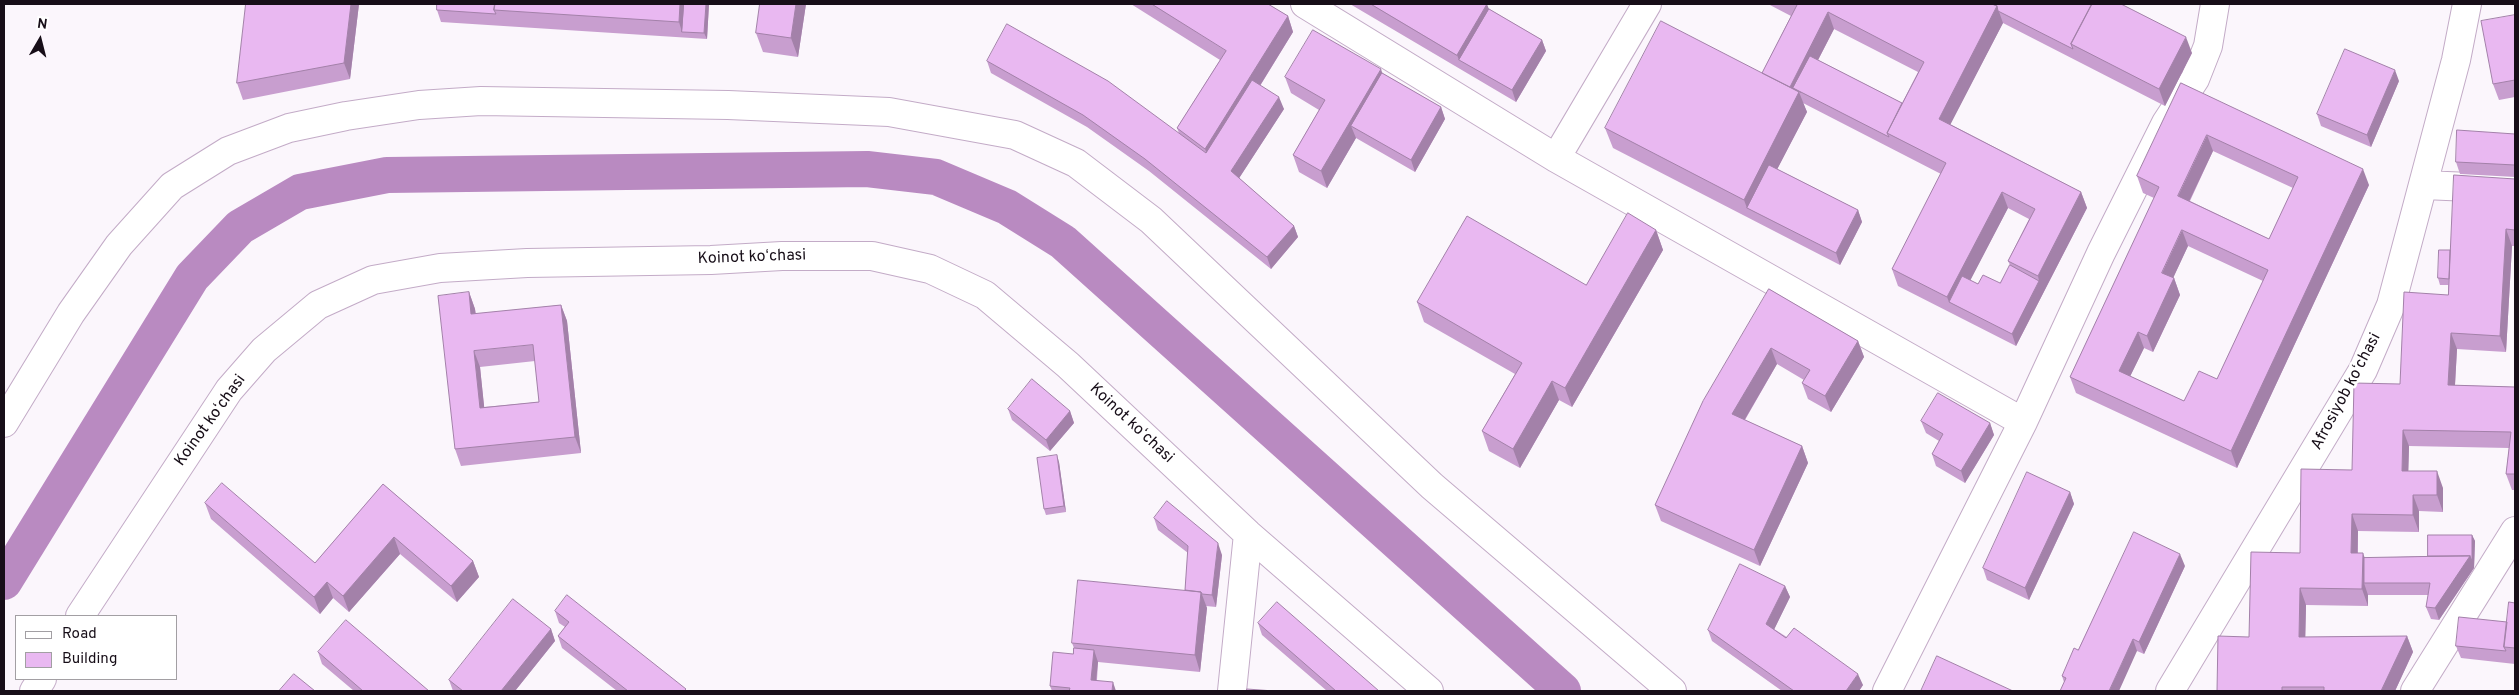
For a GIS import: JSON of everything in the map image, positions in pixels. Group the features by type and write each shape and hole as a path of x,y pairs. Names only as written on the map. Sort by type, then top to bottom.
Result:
{"street":[{"path":"1305,4 1556,158 2023,422"},
{"path":"1556,158 1647,4"},
{"path":"1887,691 2023,422 2101,253 2161,132 2195,79 2208,46 2215,4"},
{"name":"Afrosiyob koʻchasi","path":"2170,691 2363,370 2391,305 2456,60 2467,4"},
{"path":"4,423 71,313 119,245 172,186 228,151 289,128 346,116 419,105 481,101 728,105 889,112 1015,135 1076,163 1151,220 1432,486 1672,691"},
{"path":"2424,185 2515,189"},
{"name":"Koinot koʻchasi","path":"81,615 229,390 264,350 318,305 373,280 440,268 527,263 712,260 782,256 872,256 930,269 985,295 1068,365 1248,534 1430,691"},
{"path":"2415,691 2515,531"},
{"path":"1232,691 1248,534"},
{"path":"34,691 41,680"}],"building":[{"path":"246,4 351,4 344,63 237,83"},
{"path":"437,4 495,4 494,10 496,14 437,10"},
{"path":"495,4 680,4 679,22 494,10"},
{"path":"684,4 706,4 704,33 682,32"},
{"path":"760,4 796,4 791,38 756,33"},
{"path":"1152,4 1268,4 1288,16 1205,149 1177,128 1226,51"},
{"path":"1371,4 1487,4 1457,55"},
{"path":"1794,4 1992,4 1997,6 1939,119 2081,192 2038,276 2008,261 2035,209 2002,192 1947,297 1892,269 1946,163 1887,133 1924,62 1828,12 1790,87 1762,73 1797,5"},
{"path":"1992,4 2092,4 2071,44 2073,49 1998,11 1997,6"},
{"path":"2092,4 2121,4 2186,37 2159,89 2071,44"},
{"path":"1489,9 1542,40 1512,90 1459,60"},
{"path":"2515,15 2515,80 2493,84 2481,21"},
{"path":"1661,21 1799,92 1744,200 1605,128"},
{"path":"1007,24 1108,81 1206,153 1252,80 1279,97 1231,171 1294,226 1267,257 1145,159 1083,115 987,61"},
{"path":"1313,30 1381,69 1321,171 1293,155 1325,100 1285,77"},
{"path":"2345,49 2395,70 2367,135 2317,114"},
{"path":"1810,56 1902,103 1887,133 1889,137 1793,88"},
{"path":"1382,73 1441,107 1411,160 1351,126"},
{"path":"2181,83 2363,169 2231,451 2070,377 2159,187 2137,176","holes":["2207,135 2298,177 2269,239 2178,196","2182,230 2268,270 2217,379 2199,371 2184,401 2119,371 2138,332 2147,336 2174,278 2162,273"]},
{"path":"2457,130 2515,134 2515,165 2456,162"},
{"path":"1769,165 1858,210 1836,253 1747,208"},
{"path":"2454,175 2515,179 2515,230 2506,229 2500,336 2451,333 2448,385 2515,387 2515,474 2506,474 2511,432 2403,430 2402,471 2437,471 2437,495 2413,495 2413,515 2352,514 2351,553 2363,553 2362,589 2300,588 2299,637 2407,636 2381,691 2324,691 2324,687 2282,687 2282,691 2217,691 2218,636 2249,637 2251,552 2300,553 2301,469 2352,470 2354,383 2400,384 2404,292 2448,295"},
{"path":"1628,213 1656,230 1565,388 1552,381 1513,449 1482,431 1522,363 1417,302 1467,216 1586,285"},
{"path":"2439,250 2450,250 2449,279 2438,278"},
{"path":"2010,265 2039,281 2012,334 1949,302 1962,276 1978,284 1983,275 2000,283"},
{"path":"1769,289 1858,341 1825,396 1802,383 1810,370 1771,348 1732,414 1802,446 1754,550 1655,505 1703,401"},
{"path":"469,292 471,314 561,305 575,437 455,449 438,296","holes":["533,345 539,402 480,408 474,351"]},
{"path":"1032,379 1070,411 1046,440 1008,409"},
{"path":"1938,393 1990,423 1961,471 1932,454 1943,434 1921,421"},
{"path":"1057,455 1064,506 1044,509 1037,458"},
{"path":"2027,472 2070,492 2025,588 1983,568"},
{"path":"222,483 315,563 383,484 473,561 451,586 394,537 343,596 327,582 314,597 205,503"},
{"path":"1167,501 1218,543 1212,595 1185,590 1188,546 1154,518"},
{"path":"2134,532 2180,554 2139,642 2133,639 2109,691 2060,691 2066,678 2062,676 2074,648 2078,650"},
{"path":"2428,535 2472,535 2472,561 2470,556 2428,556"},
{"path":"2470,556 2435,608 2426,607 2430,583 2364,583 2364,558"},
{"path":"1740,564 1785,586 1766,624 1786,638 1794,628 1858,674 1846,691 1794,691 1708,630"},
{"path":"1078,580 1201,592 1195,655 1072,643"},
{"path":"567,595 686,689 684,691 628,691 558,636 569,622 555,611"},
{"path":"513,599 551,629 501,691 463,691 449,680"},
{"path":"1277,602 1379,691 1336,691 1258,623"},
{"path":"2509,602 2515,603 2515,648 2504,647"},
{"path":"2459,617 2507,622 2504,647 2506,651 2456,646"},
{"path":"346,620 429,691 363,691 318,652"},
{"path":"1074,648 1094,650 1091,680 1113,682 1112,691 1069,691 1070,688 1050,686 1053,652 1073,654"},
{"path":"1937,656 2013,691 1921,691"},
{"path":"294,674 315,691 279,691"},
{"path":"1247,689 1274,691 1247,691"}],"waterway":[{"path":"4,582 192,277 240,227 300,192 387,175 867,169 936,177 1007,207 1063,242 1563,691"}]}
